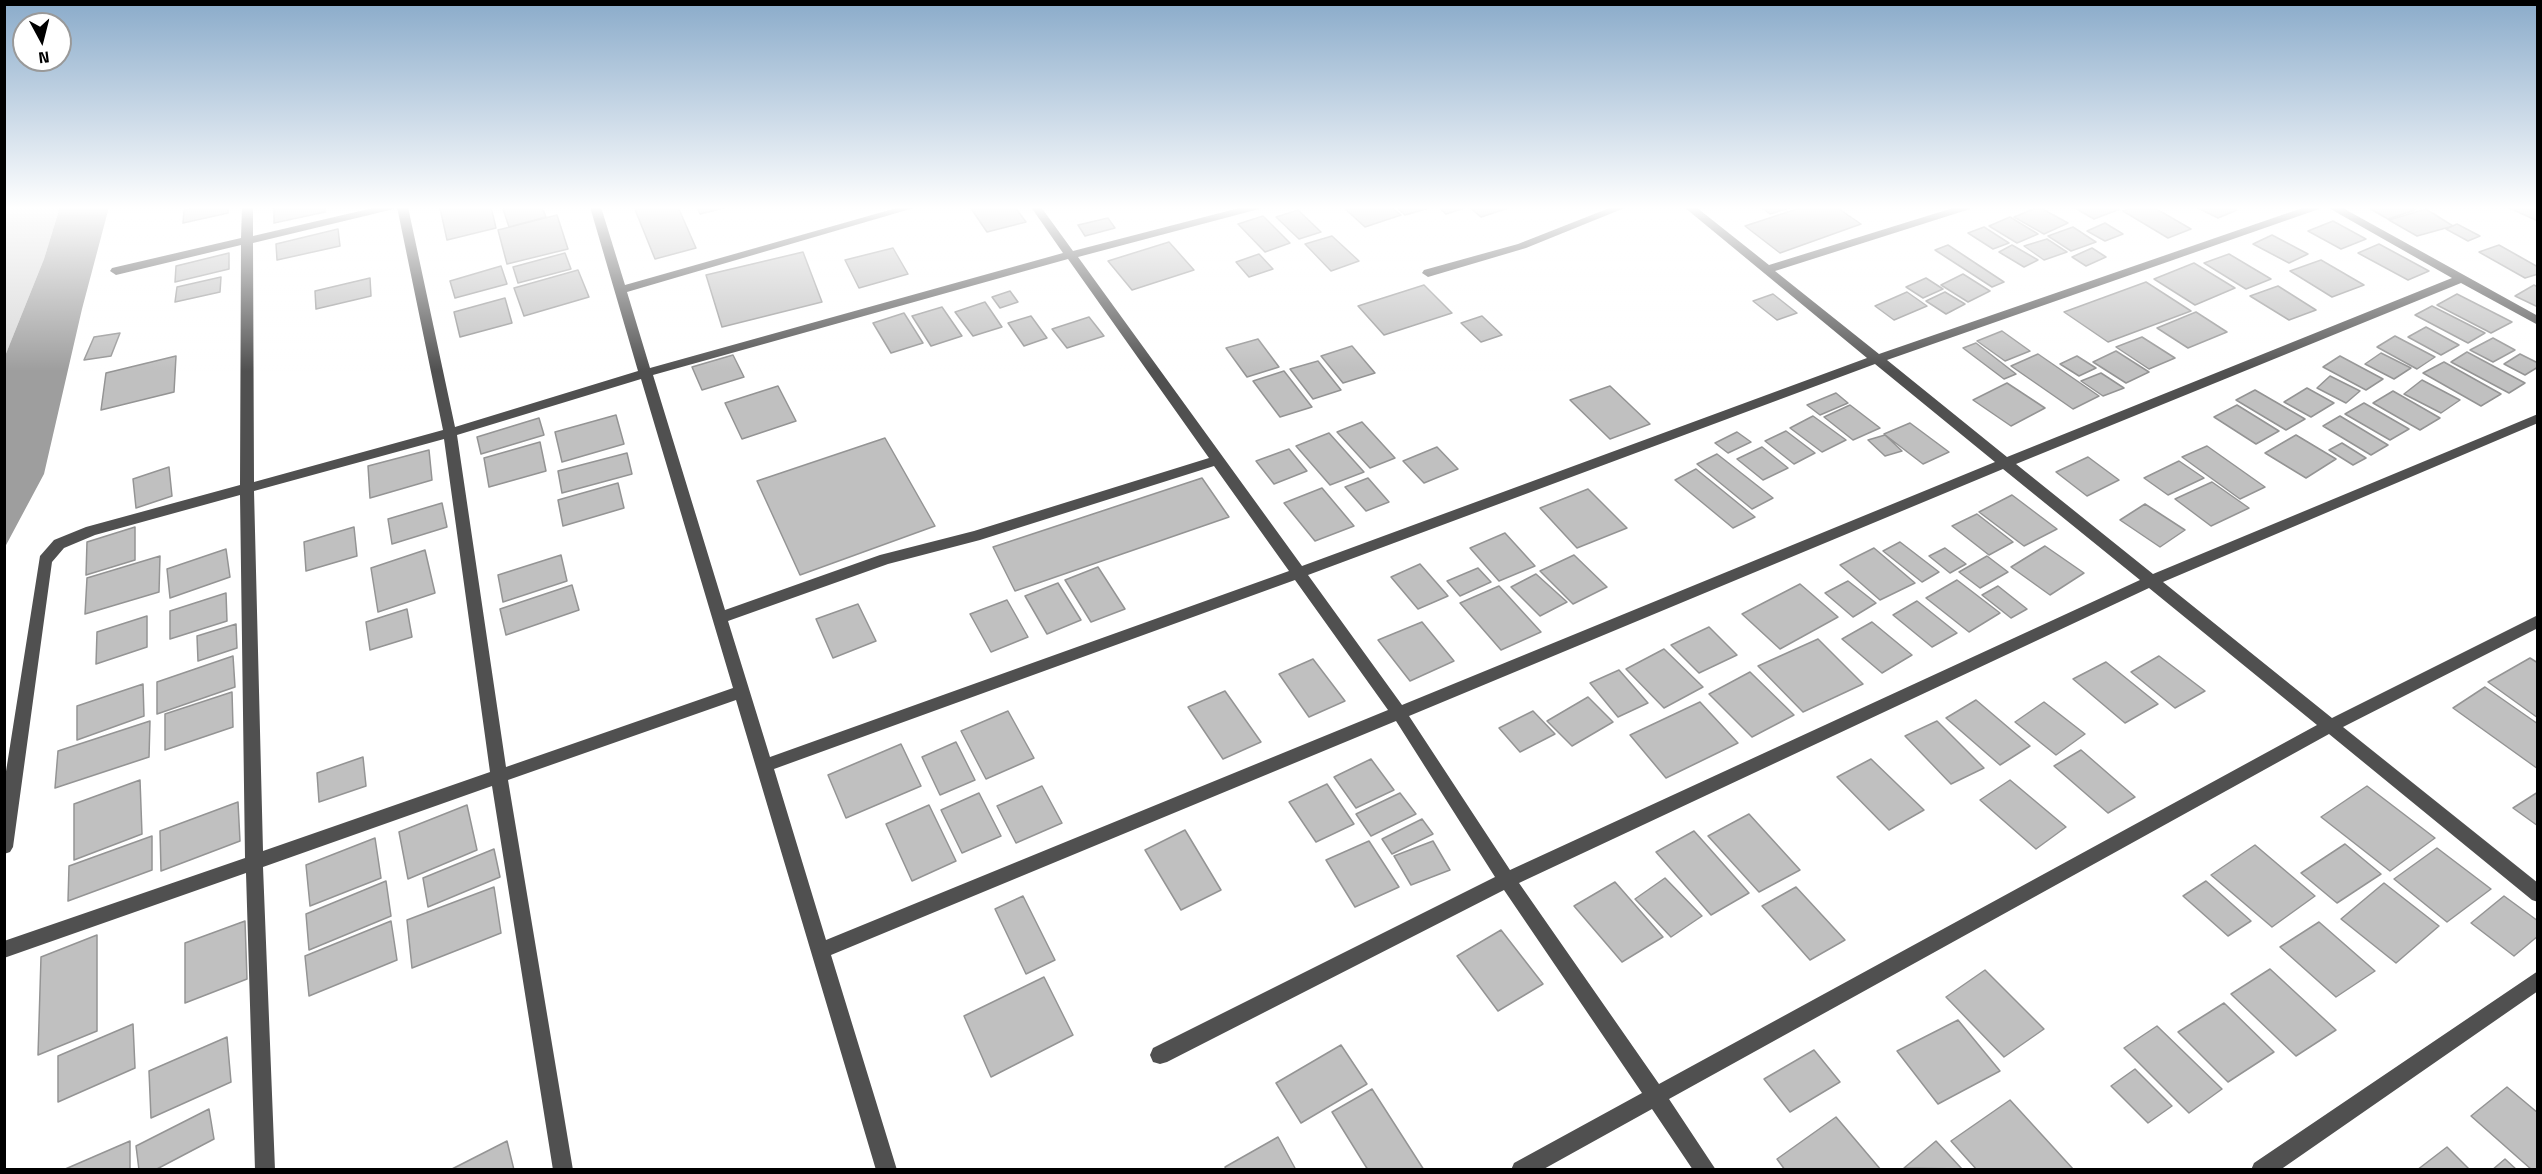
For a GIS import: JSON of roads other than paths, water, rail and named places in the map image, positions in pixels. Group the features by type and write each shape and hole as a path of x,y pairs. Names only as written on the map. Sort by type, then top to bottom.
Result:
{"street":[{"path":"116,271 155,262"},
{"path":"246,262 247,487 254,861 265,1170"},
{"path":"414,262 450,433 499,776 563,1170"},
{"path":"612,262 887,1170"},
{"path":"620,290 719,262"},
{"path":"4,847 45,560 59,544 91,531 450,433 646,373 1046,262"},
{"path":"1075,262 1399,713 1507,880 1706,1170"},
{"path":"1428,273 1467,262"},
{"path":"1756,262 2538,894"},
{"path":"1766,270 1792,262"},
{"path":"764,766 1299,573 1877,359 2158,262"},
{"path":"2434,262 2538,321"},
{"path":"821,951 2005,463 2463,278"},
{"path":"1160,1055 1507,880 2151,581 2538,418"},
{"path":"720,618 885,559 975,537 1217,460"},
{"path":"1521,1170 2330,726 2538,621"},
{"path":"4,950 742,691"},
{"path":"2261,1170 2538,980"}]}
